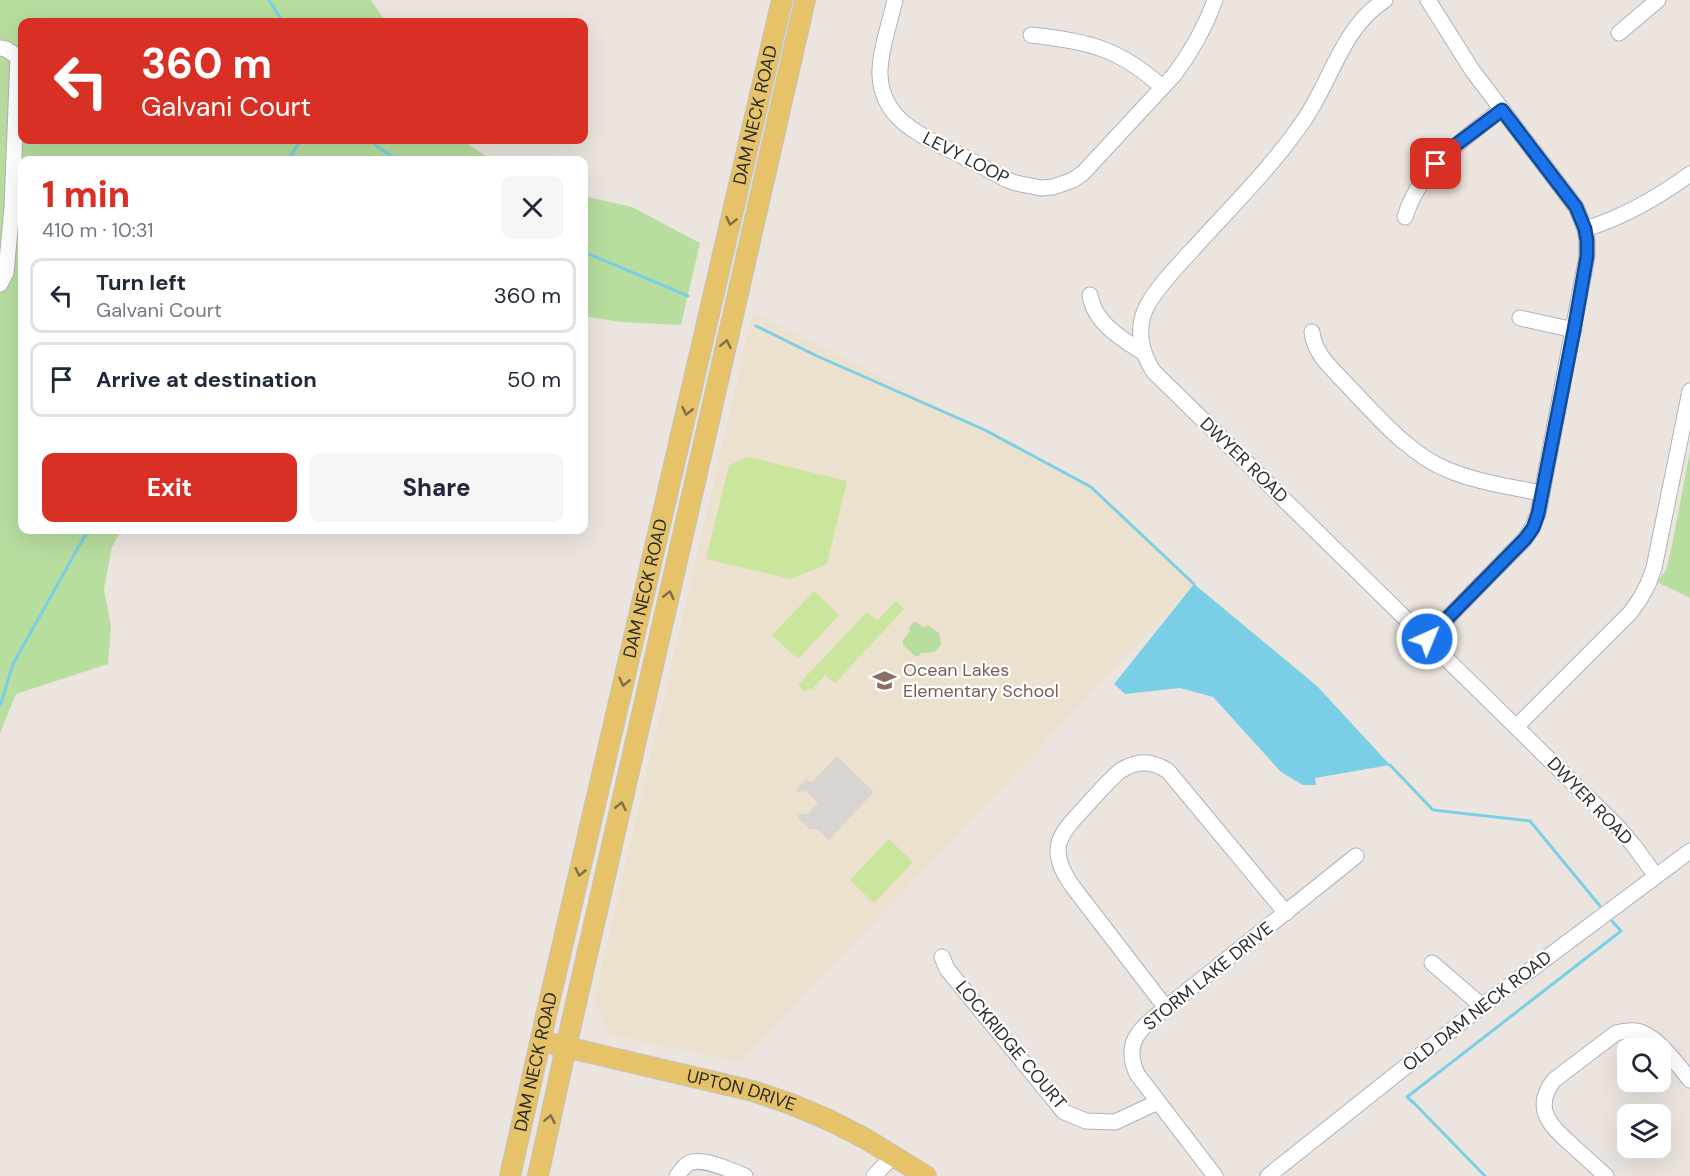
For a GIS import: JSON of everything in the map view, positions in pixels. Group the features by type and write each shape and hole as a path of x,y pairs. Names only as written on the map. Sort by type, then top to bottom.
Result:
{"main road":[{"name":"DAM NECK ROAD","path":"510,1176 783,0"},
{"name":"DAM NECK ROAD","path":"538,1176 805,0"},
{"path":"636,628 660,634"},
{"name":"UPTON DRIVE","path":"541,1041 763,1095 791,1104 866,1138 926,1176"}],"street":[{"name":"LEVY LOOP","path":"895,0 880,77 888,105 896,116 914,131 1016,183 1041,188 1053,187 1073,180 1083,173 1186,59 1199,38 1215,0"},
{"name":"DWYER ROAD","path":"1385,0 1368,13 1346,40 1315,104 1282,150 1172,273 1147,305 1141,327 1144,353 1154,372 1618,826 1656,876"},
{"path":"1427,639 1525,539 1533,528 1538,514 1587,256 1585,229 1576,207 1472,70 1428,0"},
{"path":"1619,33 1658,0"},
{"path":"1031,35 1069,39 1111,52 1138,67 1162,87"},
{"path":"0,48 18,57 12,207 6,273 0,284"},
{"path":"1405,217 1414,194 1436,164 1453,147 1502,110"},
{"path":"1585,229 1625,215 1690,174"},
{"path":"1090,295 1095,311 1103,322 1144,353"},
{"path":"1520,318 1574,330"},
{"path":"1312,332 1316,348 1322,357 1412,449 1446,470 1465,477 1542,493"},
{"path":"1516,727 1629,613 1648,584 1654,568 1670,497 1690,391"},
{"path":"1166,1008 1073,887 1059,862 1058,843 1065,829 1120,771 1140,762 1159,765 1168,771 1286,913"},
{"name":"OLD DAM NECK ROAD","path":"1268,1176 1482,1006 1690,851"},
{"name":"STORM LAKE DRIVE","path":"1215,1176 1137,1074 1133,1065 1132,1047 1138,1033 1356,856"},
{"name":"LOCKRIDGE COURT","path":"942,957 947,969 1064,1112 1086,1121 1115,1122 1158,1102"},
{"path":"1431,963 1482,1006"},
{"path":"1606,1176 1550,1123 1544,1107 1545,1096 1554,1080 1616,1033 1626,1031 1636,1031 1653,1040 1690,1080"},
{"path":"874,1176 894,1155"},
{"path":"888,1176 894,1155"},
{"path":"677,1176 686,1165 699,1161 745,1176"}],"shaded area":[{"name":"Ocean Lakes Elementary School","path":"753,312 985,430 1091,487 1194,584 740,1062 610,1035 594,1000"},
{"path":"837,756 874,792 829,840 817,829 810,829 797,817 799,814 807,814 818,803 806,791 796,790 806,779 811,783"}],"green space":[{"path":"0,0 371,0 383,18 18,18 18,144 468,144 486,156 18,156 18,534 119,534 112,547 104,589 111,627 108,664 16,694 0,733"},
{"path":"588,197 632,207 700,243 681,325 620,322 588,317"},
{"path":"1690,451 1690,598 1657,582 1666,570"},
{"path":"749,457 847,481 827,564 791,579 706,559 729,465"},
{"path":"814,591 839,615 798,659 772,635"},
{"path":"896,601 904,609 835,683 825,675 811,690 809,688 805,692 798,685 867,612 877,621"},
{"path":"916,622 923,627 929,626 939,633 941,645 935,652 915,656 903,645 903,640 910,631 912,623"},
{"path":"889,839 913,862 874,903 850,880"}],"water":[{"path":"1194,584 1317,686 1390,765 1315,778 1316,785 1303,785 1281,772 1213,697 1180,688 1125,694 1114,684"}],"waterway":[{"path":"269,0 280,18"},
{"path":"291,156 298,144"},
{"path":"375,144 392,156"},
{"path":"588,254 688,296"},
{"path":"756,326 817,356 985,430 1091,487 1194,584"},
{"path":"0,706 13,664 86,534"},
{"path":"1390,765 1433,810 1530,821 1600,906"},
{"path":"1485,1176 1407,1097 1621,931 1612,921"}],"place":[{"name":"Ocean Lakes Elementary School","path":"885,680"}],"route":[{"path":"1427,639 1525,539 1533,528 1538,514 1587,256 1585,229 1576,207 1502,110 1453,147 1436,164"}]}
